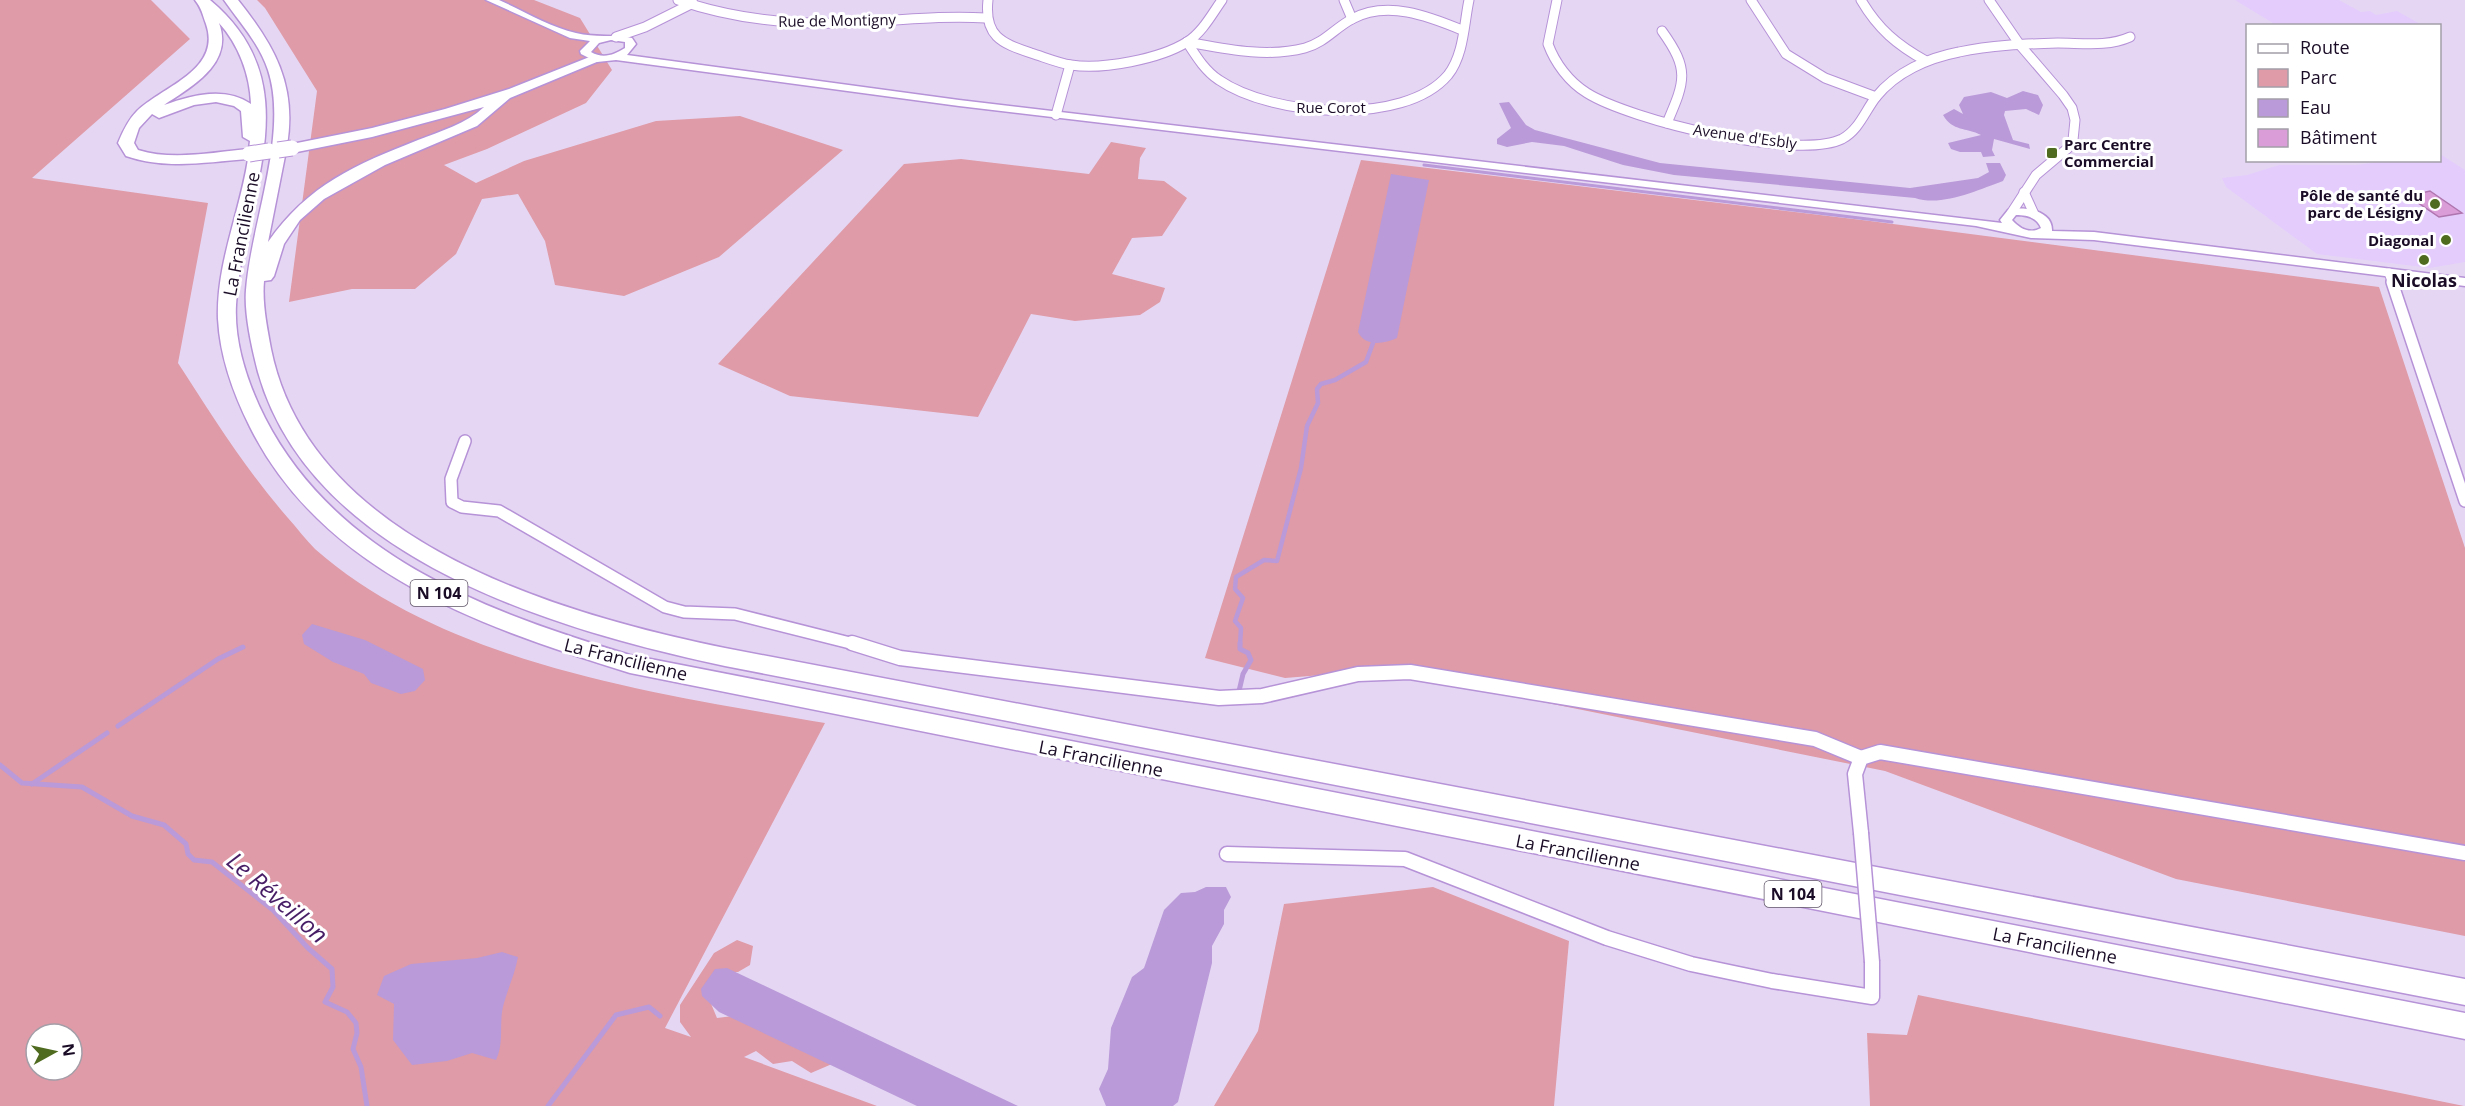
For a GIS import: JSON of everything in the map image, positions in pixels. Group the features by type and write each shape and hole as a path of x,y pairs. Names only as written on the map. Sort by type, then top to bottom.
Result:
{"highway":[{"name":"La Francilienne","path":"231,0 263,39 274,62 282,102 282,135 260,243 254,288 257,334 268,377 282,410 302,444 336,485 367,513 441,564 535,606 647,642 969,706 2465,992"},
{"name":"La Francilienne","path":"206,4 233,30 243,45 253,68 261,107 257,155 232,260 227,307 232,356 256,426 286,473 309,499 341,529 378,557 418,582 513,627 630,664 780,695 2465,1026"},
{"path":"206,4 217,38 211,57 185,84 140,117 127,136 128,149 147,158 171,160 223,157 323,143 406,125 505,95 570,69 590,53"},
{"path":"257,308 263,299 266,273 277,243 306,207 358,170 472,123 505,95"},
{"path":"127,136 140,124 166,109 200,100 226,99 248,109 251,142 257,155"}],"street":[{"path":"491,0 574,36 601,39 616,37 645,27 700,0"},
{"name":"Rue de Montigny","path":"678,0 736,16 809,23 959,15 986,18"},
{"path":"988,0 986,18 992,31 1008,45 1070,65 1090,66 1139,60 1187,42 1205,25 1221,0"},
{"path":"1344,0 1352,19"},
{"name":"Rue Corot","path":"1187,42 1206,70 1244,95 1268,103 1297,108 1360,109 1394,103 1434,87 1449,74 1456,56 1468,0"},
{"name":"Avenue d'Esbly","path":"1557,0 1548,45 1559,69 1582,91 1619,110 1667,123 1768,142 1825,144 1851,135 1876,97 1908,71 1926,61 1957,52 2020,45 2116,43 2130,37"},
{"path":"1751,0 1786,54 1825,78 1876,97"},
{"path":"1861,0 1875,27 1888,39 1926,61"},
{"path":"1989,0 2020,45 2063,95 2072,108 2075,120 2073,140 2068,148 2036,175 2009,214 2007,223 2014,229"},
{"path":"1187,42 1251,53 1280,53 1325,41 1352,19 1385,9 1411,10 1462,30"},
{"path":"616,57 645,27"},
{"path":"1662,31 1678,52 1686,78 1667,123"},
{"path":"574,36 590,53 732,74 1976,222 2014,229 2027,234 2094,236 2465,282"},
{"path":"616,37 630,45 642,59"},
{"path":"590,53 601,39"},
{"path":"1056,114 1060,92 1070,65"},
{"path":"2024,192 2034,214"},
{"path":"1976,222 2009,214 2034,214 2045,221 2094,236"},
{"path":"2040,234 2047,229 2045,221"},
{"path":"2389,273 2465,501"},
{"path":"465,441 448,494 452,502 462,507 499,511 665,607 684,612 735,614 856,644 900,658 1219,698 1262,696 1358,674 1410,672 1815,739 1861,758 1880,752 2465,853"},
{"path":"1227,854 1405,860 1607,938 1691,964 1772,981 1834,989 1872,997 1872,962 1855,774 1861,758"}],"shaded area":[{"path":"2235,0 2339,0 2361,12 2370,11 2376,15 2397,11 2420,24 2274,24"},
{"path":"2441,155 2465,170 2465,262 2430,268 2317,254 2226,187 2222,178 2247,175 2279,165 2357,165 2378,162 2441,162"}],"green space":[{"path":"0,0 151,0 190,39 32,178 208,203 178,363 230,443 273,500 315,549 368,589 427,621 490,647 557,669 625,686 825,723 665,1028 691,1037 680,1022 680,1005 714,953 737,940 753,946 750,965 738,972 718,972 707,994 717,1018 757,1013 832,1064 811,1073 792,1061 773,1064 756,1051 744,1057 877,1106 0,1106"},
{"path":"257,0 534,0 580,18 612,70 586,103 487,149 444,165 476,183 524,161 656,121 740,116 843,150 719,257 624,296 555,285 545,241 518,194 482,199 456,254 415,289 352,289 289,302 317,91 265,8"},
{"path":"1111,142 1146,148 1140,158 1138,179 1164,181 1187,198 1162,236 1132,238 1112,274 1165,288 1160,302 1140,315 1075,321 1031,314 978,417 790,396 718,364 904,164 961,159 1089,174"},
{"path":"1361,160 1870,221 2379,287 2465,548 2465,936 2176,879 1885,771 1384,670 1285,678 1205,658"},
{"path":"1433,887 1569,941 1554,1106 1214,1106 1258,1031 1284,904"},
{"path":"1918,995 2464,1106 1870,1106 1867,1033 1907,1035"}],"water":[{"path":"2023,91 2038,95 2043,105 2039,115 2026,109 2005,111 2004,115 2013,140 2029,144 2030,149 1994,139 1992,150 1995,156 1983,157 1981,152 1960,152 1951,149 1948,143 1981,135 1955,127 1943,115 1954,109 1963,114 1959,105 1964,97 1991,92 2007,98"},
{"path":"1509,102 1526,125 1535,130 1660,163 1910,188 1978,178 1989,172 1986,163 2000,163 2006,175 2003,181 1960,196 1926,200 1674,175 1623,165 1564,146 1532,142 1507,147 1497,144 1497,139 1511,128 1499,103"},
{"path":"1391,174 1429,180 1397,338 1375,343 1365,340 1358,332"},
{"path":"312,624 365,640 423,669 425,680 415,691 401,694 371,683 364,674 333,662 304,644 302,635"},
{"path":"1206,887 1226,887 1231,897 1224,910 1224,924 1212,946 1212,963 1178,1102 1173,1106 1106,1106 1099,1089 1108,1069 1111,1028 1132,977 1144,968 1164,910 1181,893 1195,892"},
{"path":"502,952 518,957 502,1010 500,1046 496,1060 472,1053 447,1061 412,1065 393,1040 394,1004 377,995 384,976 411,964 477,958"},
{"path":"727,968 1018,1106 917,1106 719,1012 702,996 701,989 715,969"}],"building":[{"name":"Pôle de santé du parc de Lésigny","path":"2430,191 2462,213 2439,217 2408,196"}],"waterway":[{"path":"1424,165 1892,222"},
{"path":"1240,645 1241,628 1235,621 1243,598 1235,589 1236,577 1264,560 1277,561 1301,468 1307,426 1318,403 1317,389 1321,384 1335,380 1366,362 1373,343"},
{"path":"1239,691 1243,674 1251,660 1248,653 1240,649 1240,645"},
{"path":"118,726 218,659 243,647"},
{"path":"32,784 107,733"},
{"name":"Le Réveillon","path":"0,765 22,783 32,784"},
{"name":"Le Réveillon","path":"32,784 82,787 132,816 164,825 186,844 188,854 194,860 212,862 273,910 308,948 332,969 333,987 325,1002 347,1012 356,1023 357,1033 353,1049 361,1067 367,1106"},
{"path":"548,1106 616,1015 649,1007 660,1016"}],"place":[{"name":"Parc Centre Commercial","path":"2052,153"},
{"name":"Pôle de santé du parc de Lésigny","path":"2435,204"},
{"name":"Diagonal","path":"2446,240"},
{"name":"Nicolas","path":"2424,260"}]}
